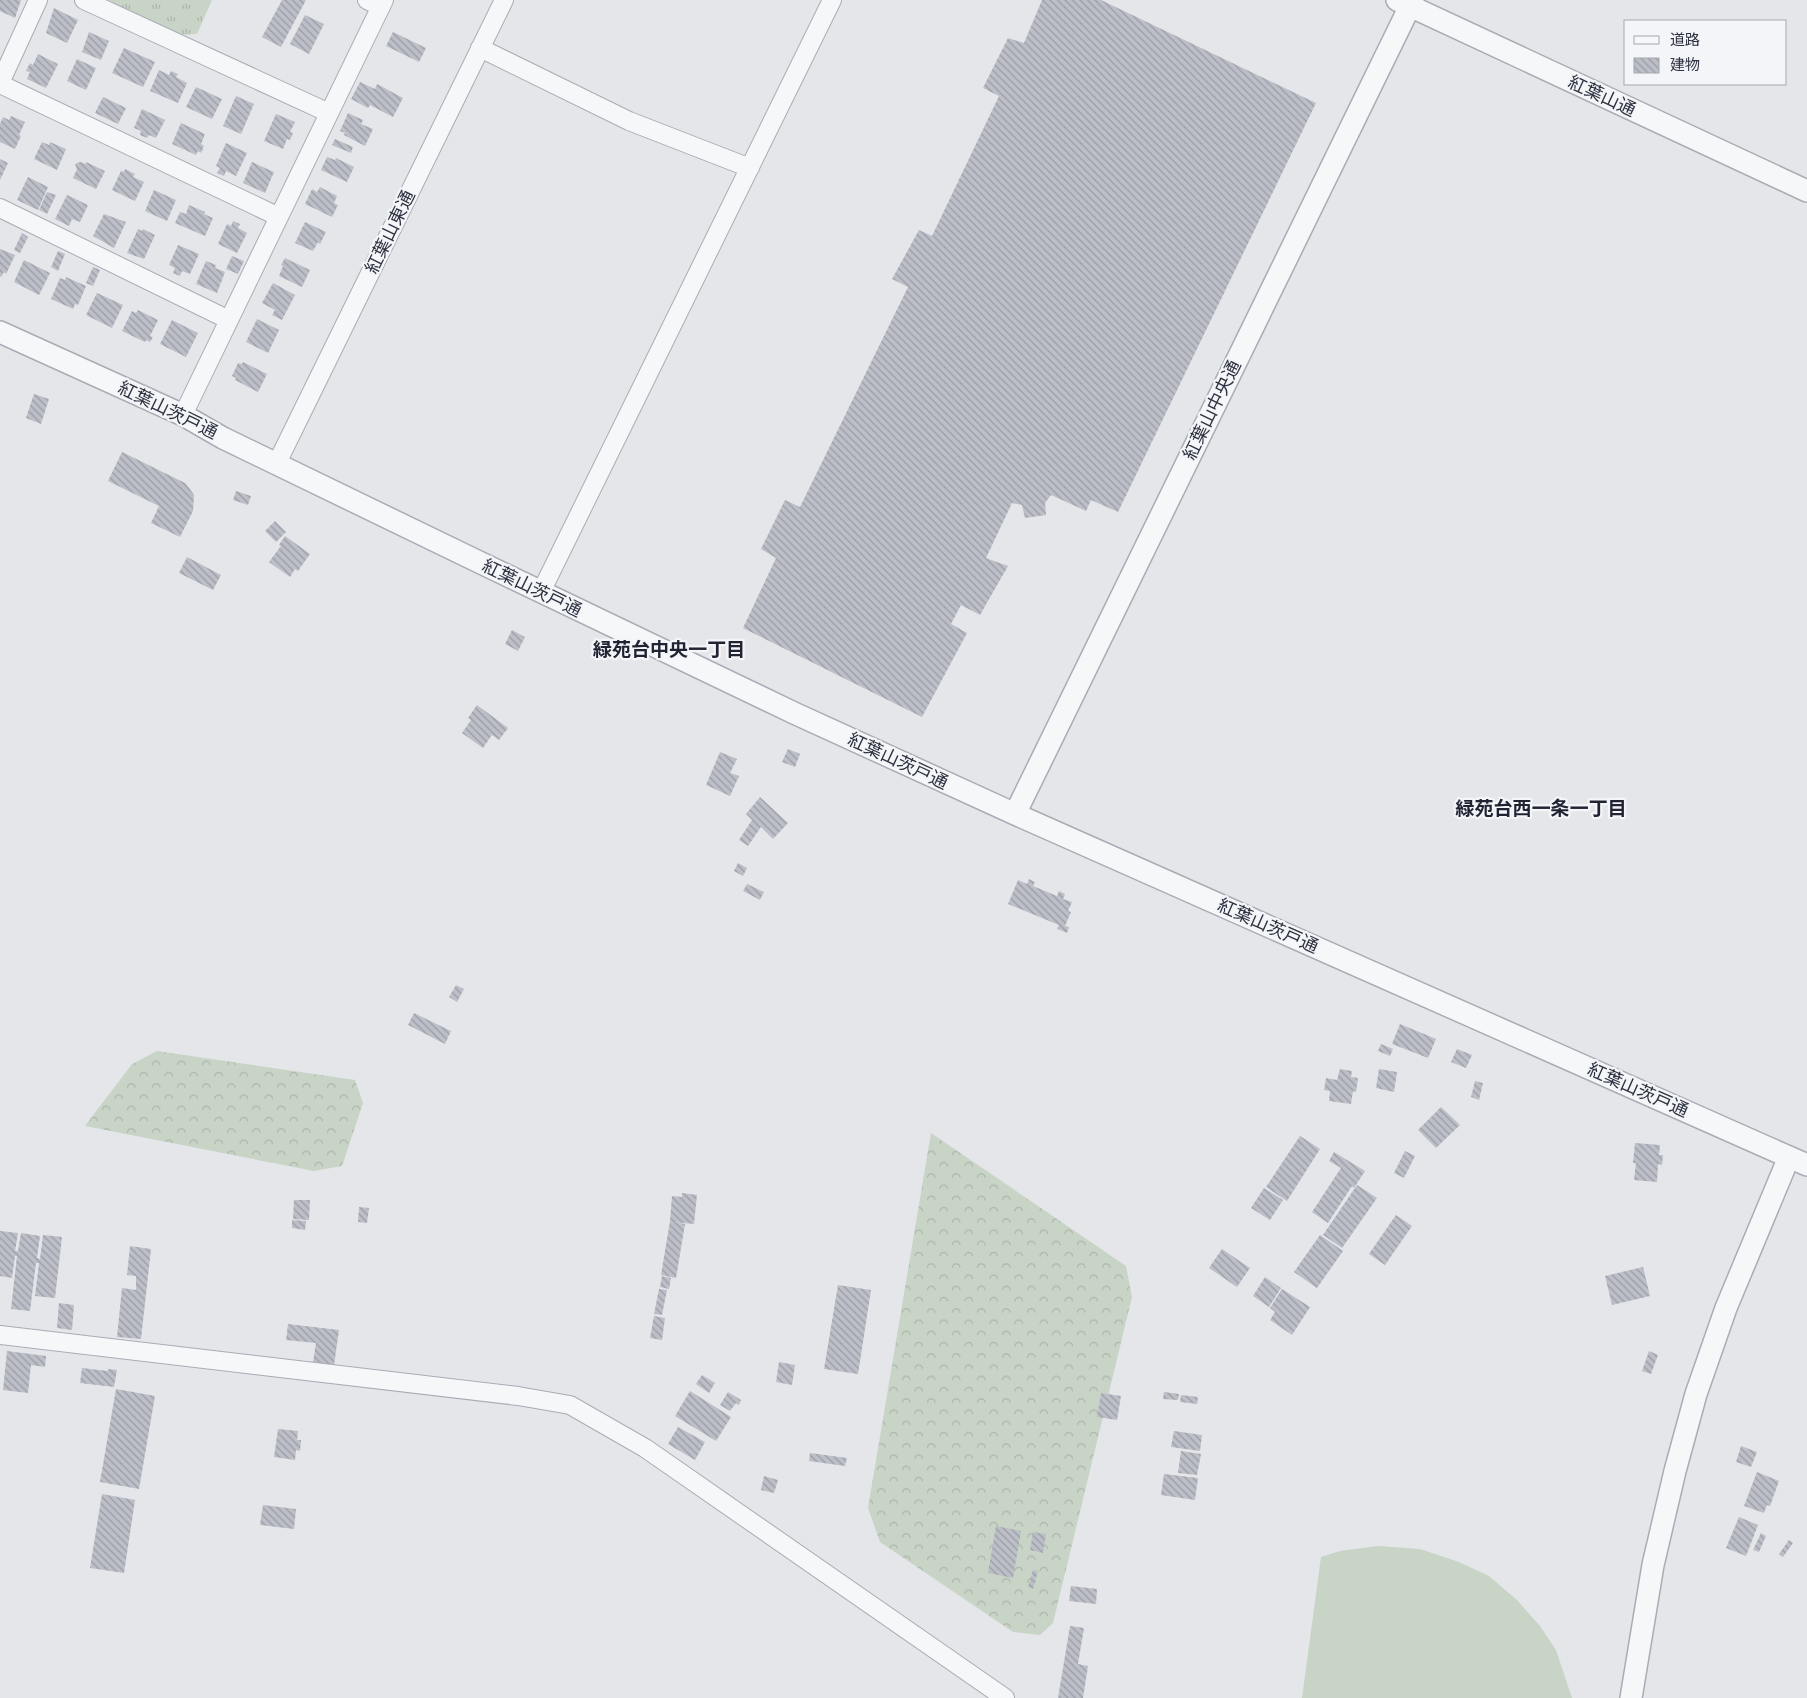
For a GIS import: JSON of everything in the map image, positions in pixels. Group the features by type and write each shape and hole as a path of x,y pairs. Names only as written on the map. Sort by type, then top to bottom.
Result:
{"street":[{"path":"38,0 0,84 279,217"},
{"path":"84,0 329,114"},
{"name":"紅葉山東通","path":"277,463 504,0"},
{"path":"542,592 832,0"},
{"path":"183,415 329,114 377,2"},
{"name":"紅葉山通","path":"1406,2 1807,191"},
{"name":"紅葉山中央通","path":"1015,814 1406,2"},
{"path":"480,48 629,121 750,168"},
{"path":"0,208 229,320"},
{"name":"紅葉山茨戸通","path":"0,332 183,415 223,438 794,713 1015,814 1798,1161"},
{"path":"1631,1698 1653,1565 1675,1471 1696,1394 1726,1308 1798,1161"},
{"path":"0,1336 518,1396 570,1405 645,1448 1005,1698"}],"green space":[{"path":"109,0 212,0 197,34 163,36"},
{"path":"157,1051 355,1080 363,1103 342,1166 314,1171 85,1126 132,1064"},
{"path":"931,1133 1126,1266 1132,1297 1053,1623 1040,1635 1013,1632 880,1542 868,1508"},
{"path":"1378,1546 1420,1549 1459,1562 1489,1576 1517,1600 1540,1626 1556,1650 1572,1698 1302,1698 1321,1557 1340,1551"}],"building":[{"path":"0,0 21,0 15,18 0,11"},
{"path":"282,0 306,0 281,47 262,37"},
{"path":"1042,0 1101,0 1316,103 1118,512 1091,500 1086,511 1051,495 1045,503 1046,515 1025,518 1022,505 1012,503 986,558 1008,566 980,615 961,605 951,624 967,633 922,717 743,628 776,558 761,549 785,500 800,507 908,287 892,279 919,230 932,236 999,96 983,88 1008,38 1024,43"},
{"path":"54,8 78,20 67,43 46,33"},
{"path":"305,15 324,24 309,54 290,44"},
{"path":"89,32 109,41 101,60 82,52"},
{"path":"393,32 426,48 419,62 386,46"},
{"path":"124,48 155,62 143,87 112,73"},
{"path":"38,54 58,64 46,88 27,79 30,72 26,71 30,63 33,65"},
{"path":"77,59 96,68 86,90 67,81"},
{"path":"159,70 169,75 171,71 178,74 176,77 187,83 178,103 150,91"},
{"path":"360,82 375,89 377,84 403,98 393,117 370,105 368,108 351,99"},
{"path":"196,87 222,99 212,119 186,107"},
{"path":"236,96 254,104 241,134 223,126"},
{"path":"103,97 126,108 118,124 95,113"},
{"path":"142,109 165,120 156,138 149,135 147,138 140,135 141,131 134,128"},
{"path":"348,113 363,120 361,124 373,129 365,146 340,131"},
{"path":"276,114 295,122 290,132 293,133 290,140 287,139 283,149 264,141"},
{"path":"11,116 25,122 15,149 0,142 0,124 3,117 9,120"},
{"path":"181,123 205,134 201,144 204,146 201,153 198,151 196,155 172,144"},
{"path":"335,139 353,147 351,153 332,145"},
{"path":"42,142 49,145 50,142 66,149 57,170 34,159"},
{"path":"226,143 247,153 236,176 226,171 224,176 217,173 220,168 216,166"},
{"path":"327,157 335,160 336,158 354,167 347,182 321,170"},
{"path":"0,159 8,163 0,180"},
{"path":"80,162 86,164 86,162 105,171 96,189 73,178 77,169 75,164"},
{"path":"252,162 274,172 265,193 243,183"},
{"path":"125,169 135,174 133,177 144,182 135,201 112,190 121,171 124,172"},
{"path":"28,177 48,187 38,210 17,200"},
{"path":"320,187 337,196 334,203 338,205 332,217 305,204 312,189 317,192"},
{"path":"154,190 176,200 167,221 145,211"},
{"path":"47,192 56,195 47,214 39,210"},
{"path":"67,195 88,205 80,222 72,219 69,226 55,219"},
{"path":"189,205 213,218 205,236 175,223 180,212 186,214"},
{"path":"104,214 126,222 114,248 93,236"},
{"path":"233,221 240,224 238,228 247,233 237,253 218,244 227,224 231,226"},
{"path":"305,222 326,232 320,244 318,242 313,251 295,243"},
{"path":"138,229 142,231 143,229 155,235 144,259 127,253"},
{"path":"22,233 28,237 20,253 14,250"},
{"path":"178,245 199,254 190,274 182,271 180,276 173,273 175,268 169,265"},
{"path":"0,249 15,255 6,274 4,272 1,277 0,276"},
{"path":"58,251 65,254 58,271 51,267"},
{"path":"232,256 244,261 238,274 226,269"},
{"path":"285,258 310,270 302,287 279,276 283,266 281,265"},
{"path":"24,260 50,273 39,295 14,282"},
{"path":"206,261 216,265 215,268 225,272 217,293 196,284"},
{"path":"93,267 100,270 93,286 86,283"},
{"path":"66,277 86,286 78,305 75,304 73,309 51,299 60,278 65,280"},
{"path":"273,283 295,295 282,320 272,315 275,310 262,303"},
{"path":"97,293 123,305 112,328 86,315"},
{"path":"138,310 158,320 150,336 153,337 150,342 146,340 145,342 122,331 132,311 136,313"},
{"path":"257,319 279,330 268,353 246,342"},
{"path":"172,320 198,333 186,357 160,344"},
{"path":"243,362 267,374 258,392 235,380 236,378 232,376 238,363 242,364"},
{"path":"34,394 49,399 41,424 26,418"},
{"path":"122,452 185,483 190,489 194,495 193,511 180,537 151,523 159,506 108,481"},
{"path":"236,491 251,496 248,505 233,500"},
{"path":"275,521 286,532 276,542 265,531"},
{"path":"285,536 310,554 298,571 295,569 290,577 269,562 281,546 279,545"},
{"path":"187,557 221,575 213,590 179,573"},
{"path":"512,630 525,637 518,651 505,644"},
{"path":"477,705 508,728 499,740 492,735 483,748 462,733 471,720 468,718"},
{"path":"788,749 800,754 795,767 782,762"},
{"path":"720,752 737,759 730,773 739,776 730,796 706,785"},
{"path":"760,797 788,823 773,839 761,827 748,846 739,840 752,820 746,814"},
{"path":"738,863 747,868 743,876 734,871"},
{"path":"1029,879 1035,882 1033,886 1057,896 1059,891 1065,894 1063,899 1072,902 1068,911 1071,912 1065,926 1069,927 1067,933 1057,929 1059,925 1008,904 1018,880 1027,884"},
{"path":"747,884 764,892 760,900 743,891"},
{"path":"456,985 464,989 457,1002 449,997"},
{"path":"414,1013 451,1031 445,1044 408,1025"},
{"path":"1400,1024 1436,1039 1428,1058 1392,1044"},
{"path":"1381,1044 1393,1049 1390,1056 1378,1051"},
{"path":"1457,1049 1472,1055 1466,1068 1451,1062"},
{"path":"1340,1069 1352,1071 1351,1077 1358,1078 1356,1092 1353,1091 1351,1104 1329,1101 1330,1091 1324,1090 1326,1078 1337,1080"},
{"path":"1379,1069 1397,1072 1394,1092 1376,1088"},
{"path":"1475,1081 1483,1083 1479,1100 1471,1097"},
{"path":"1441,1107 1460,1125 1436,1148 1418,1130"},
{"path":"1300,1136 1320,1149 1287,1201 1266,1187"},
{"path":"1635,1143 1660,1145 1659,1155 1663,1155 1662,1165 1658,1164 1657,1182 1634,1180 1636,1163 1633,1163"},
{"path":"1405,1151 1415,1156 1404,1178 1394,1173"},
{"path":"1334,1152 1365,1171 1354,1188 1352,1186 1328,1223 1312,1212 1341,1168 1329,1161"},
{"path":"1357,1185 1377,1198 1342,1248 1323,1235"},
{"path":"1264,1188 1283,1200 1270,1220 1251,1208"},
{"path":"682,1193 697,1195 694,1224 673,1222 685,1224 676,1278 661,1275 672,1196 682,1197"},
{"path":"294,1200 310,1200 309,1220 293,1219"},
{"path":"359,1207 369,1208 367,1223 358,1222"},
{"path":"1396,1215 1412,1226 1385,1265 1369,1254"},
{"path":"292,1220 306,1221 305,1230 292,1228"},
{"path":"0,1231 18,1233 15,1251 18,1251 21,1233 40,1236 37,1258 40,1259 43,1235 62,1237 55,1298 35,1296 39,1263 36,1263 30,1311 11,1309 17,1256 15,1256 12,1278 0,1276"},
{"path":"1320,1235 1343,1251 1317,1288 1294,1272"},
{"path":"130,1246 151,1249 141,1339 117,1337 122,1288 136,1290 136,1276 127,1275"},
{"path":"1222,1249 1250,1268 1237,1287 1209,1268"},
{"path":"1643,1267 1650,1296 1612,1305 1605,1276"},
{"path":"662,1276 671,1278 669,1289 660,1287"},
{"path":"1265,1277 1281,1288 1269,1307 1253,1296"},
{"path":"838,1285 871,1290 858,1374 824,1369"},
{"path":"659,1289 667,1290 662,1315 654,1314"},
{"path":"1282,1289 1310,1307 1292,1335 1270,1320 1275,1312 1270,1308"},
{"path":"59,1303 74,1305 72,1330 57,1328"},
{"path":"654,1316 665,1318 662,1340 650,1338"},
{"path":"288,1324 339,1330 334,1365 313,1362 316,1343 286,1340"},
{"path":"7,1351 46,1356 45,1367 31,1365 28,1393 3,1390"},
{"path":"1649,1351 1658,1355 1651,1374 1642,1371"},
{"path":"779,1362 795,1365 792,1385 776,1382"},
{"path":"82,1368 108,1371 108,1369 117,1370 114,1387 80,1383"},
{"path":"702,1375 715,1383 709,1393 696,1384"},
{"path":"116,1389 155,1396 139,1489 100,1482"},
{"path":"690,1391 731,1417 716,1441 675,1416"},
{"path":"728,1392 741,1400 739,1405 736,1403 730,1411 720,1405"},
{"path":"1164,1392 1179,1394 1178,1400 1163,1399"},
{"path":"1101,1393 1121,1396 1117,1420 1097,1417"},
{"path":"1181,1395 1198,1397 1197,1404 1180,1402"},
{"path":"678,1427 705,1442 695,1460 668,1444"},
{"path":"278,1429 298,1431 297,1440 301,1440 300,1451 296,1450 295,1460 274,1457"},
{"path":"1174,1431 1202,1435 1200,1451 1171,1447"},
{"path":"1741,1446 1757,1452 1751,1467 1736,1462"},
{"path":"1181,1451 1201,1454 1197,1475 1178,1473"},
{"path":"810,1453 847,1458 845,1466 809,1461"},
{"path":"1757,1472 1779,1481 1770,1506 1767,1505 1764,1513 1744,1506"},
{"path":"1164,1474 1198,1478 1195,1500 1161,1495"},
{"path":"764,1476 778,1480 774,1493 761,1490"},
{"path":"102,1494 135,1500 124,1573 90,1568"},
{"path":"263,1505 296,1509 294,1529 260,1525"},
{"path":"1739,1517 1758,1525 1746,1556 1726,1548"},
{"path":"996,1526 1021,1531 1013,1578 988,1573"},
{"path":"1033,1532 1046,1534 1043,1553 1030,1550"},
{"path":"1761,1533 1766,1536 1759,1552 1753,1550"},
{"path":"1789,1540 1793,1543 1783,1557 1779,1554"},
{"path":"1033,1570 1038,1571 1033,1589 1028,1587"},
{"path":"1071,1586 1097,1589 1096,1604 1069,1601"},
{"path":"1070,1626 1084,1628 1078,1664 1088,1666 1083,1698 1058,1698"}],"district":[{"name":"緑苑台中央一丁目","path":"669,649"},
{"name":"緑苑台西一条一丁目","path":"1541,808"}]}
